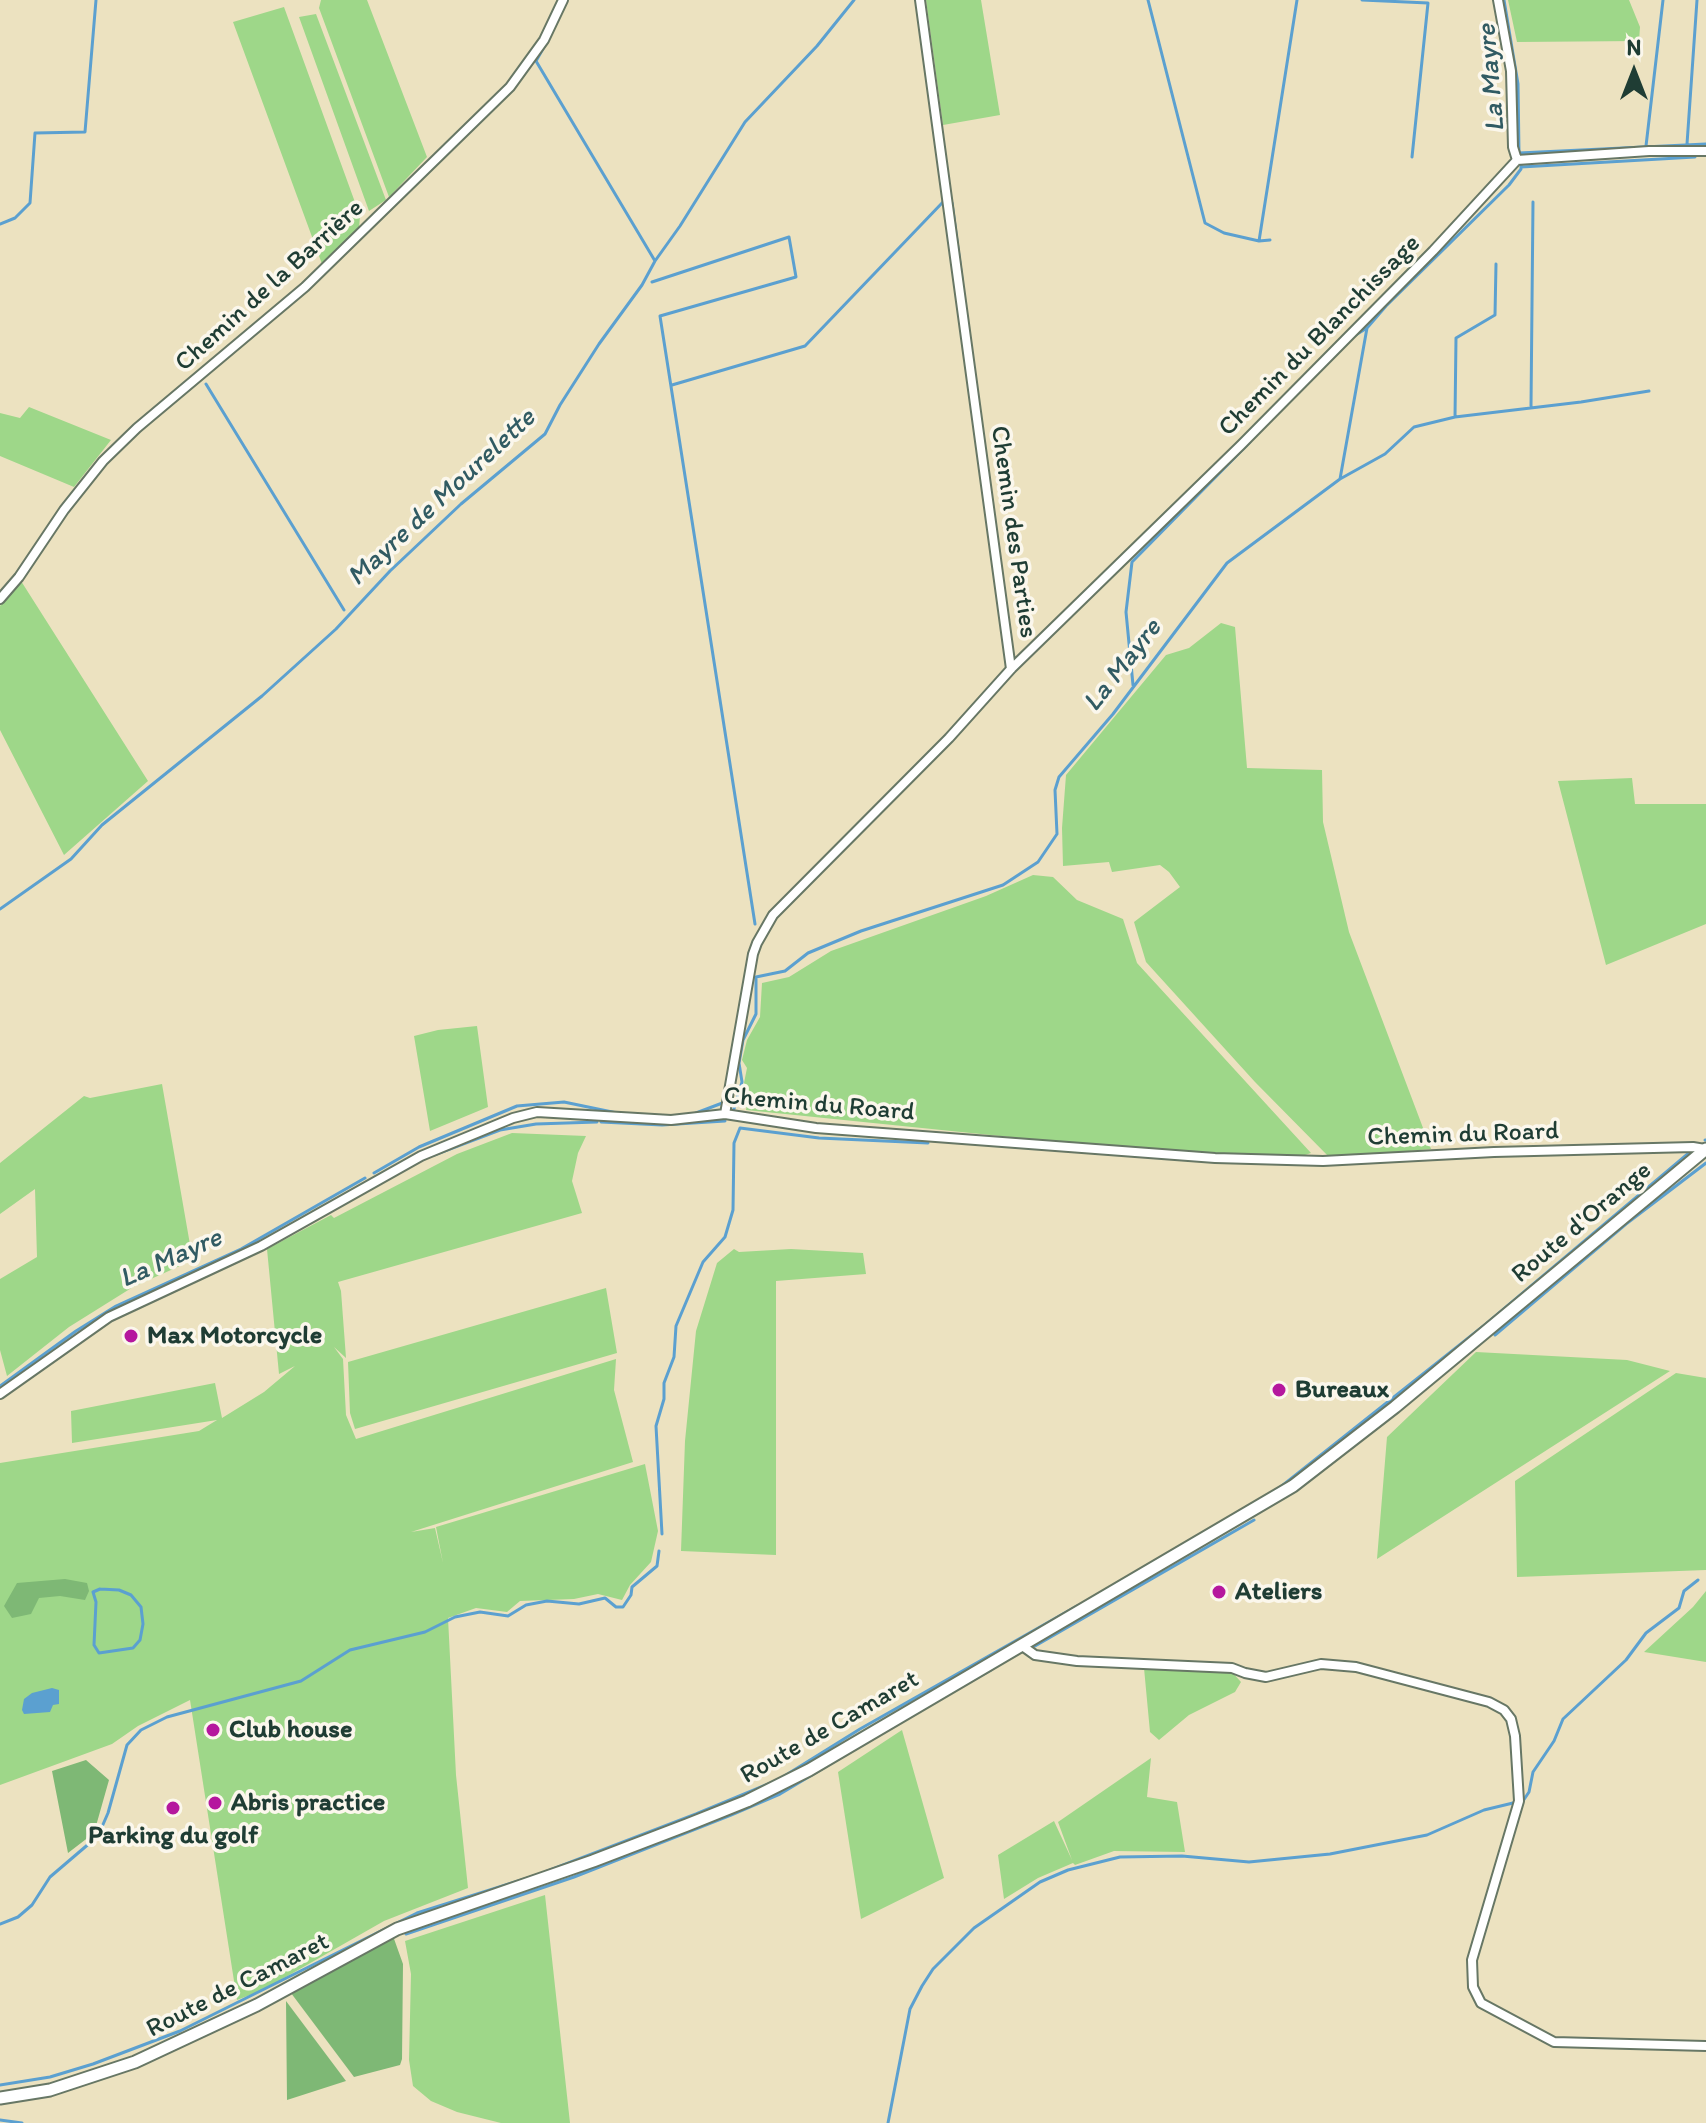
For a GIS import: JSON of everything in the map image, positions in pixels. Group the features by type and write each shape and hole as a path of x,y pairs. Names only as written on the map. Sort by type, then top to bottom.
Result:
{"main road":[{"name":"Route d'Orange","path":"1486,1331 1706,1149"},
{"name":"Route de Camaret","path":"0,2098 50,2090 135,2062 257,2005 397,1929 593,1861 747,1801 809,1770 1293,1486 1486,1331"}],"street":[{"name":"Chemin de la Barrière","path":"0,599 103,461 137,428 305,287 510,87 544,40 563,0"},
{"name":"Chemin des Parties","path":"725,1114 751,965 757,943 773,915 949,738 1011,669 920,0"},
{"path":"1498,0 1511,71 1513,147 1517,160 1649,151 1706,151"},
{"name":"Chemin du Blanchissage","path":"1011,669 1241,445 1433,251 1517,160"},
{"name":"Chemin du Roard","path":"0,1394 109,1317 261,1246 421,1156 513,1118 537,1112 671,1120 725,1114 816,1128 1215,1158 1323,1161 1494,1152 1706,1149"},
{"path":"1021,1645 1035,1655 1077,1661 1232,1668 1266,1677 1321,1664 1356,1667 1489,1702 1504,1710 1511,1719 1515,1736 1519,1801 1472,1960 1473,1987 1481,2003 1554,2042 1706,2046"}],"green space":[{"path":"321,0 367,0 427,157 389,197 319,8"},
{"path":"926,0 981,0 1000,115 943,125"},
{"path":"1508,0 1629,0 1640,27 1639,41 1517,42"},
{"path":"284,7 360,216 359,228 322,264 233,22"},
{"path":"316,14 386,200 369,211 299,17"},
{"path":"29,407 111,440 74,487 0,456 0,413 20,418"},
{"path":"21,581 148,781 64,855 0,730 0,606"},
{"path":"1221,623 1235,627 1247,768 1322,770 1323,822 1349,932 1431,1149 1330,1158 1255,1082 1146,962 1134,922 1180,887 1169,872 1160,865 1112,872 1109,862 1063,866 1066,775 1166,655 1189,648"},
{"path":"1632,778 1635,804 1706,804 1706,924 1606,965 1558,781"},
{"path":"1033,875 1053,877 1077,900 1123,919 1137,963 1311,1153 1299,1157 1137,1150 746,1110 749,1094 744,1083 747,1068 742,1060 747,1040 760,1017 762,983 789,977 831,951 986,896"},
{"path":"477,1026 488,1107 430,1131 414,1036"},
{"path":"162,1084 191,1261 133,1287 69,1327 7,1376 0,1350 0,1279 37,1257 35,1189 0,1214 0,1163 84,1096 90,1098"},
{"path":"512,1133 586,1136 578,1153 572,1181 582,1213 338,1282 346,1358 334,1347 343,1359 346,1415 356,1439 616,1359 614,1390 633,1462 411,1532 435,1528 443,1563 436,1527 645,1464 658,1531 651,1562 630,1585 622,1600 598,1594 574,1599 520,1601 507,1612 476,1608 448,1618 456,1775 468,1888 384,1921 263,1990 237,2000 190,1700 138,1726 112,1744 0,1785 0,1463 199,1431 217,1420 72,1443 71,1411 215,1383 222,1418 264,1392 295,1366 279,1374 267,1249 457,1154"},
{"path":"734,1249 739,1252 791,1249 863,1253 866,1274 776,1281 776,1555 681,1551 685,1441 696,1331 717,1263"},
{"path":"606,1288 617,1353 355,1429 350,1413 348,1362"},
{"path":"1476,1352 1627,1360 1670,1371 1377,1559 1387,1437"},
{"path":"1676,1373 1706,1378 1706,1570 1517,1577 1515,1481"},
{"path":"65,1579 87,1583 89,1591 85,1600 60,1596 39,1598 31,1614 12,1618 4,1606 17,1583"},
{"path":"1706,1591 1706,1662 1644,1652 1693,1607"},
{"path":"1144,1668 1231,1671 1241,1682 1235,1692 1189,1715 1159,1740 1150,1732"},
{"path":"902,1730 944,1878 861,1919 838,1772"},
{"path":"1151,1758 1147,1797 1177,1802 1185,1852 1114,1851 1075,1865 1073,1863 1038,1878 1004,1899 998,1855 1054,1821 1072,1860 1058,1822"},
{"path":"86,1760 109,1780 94,1833 68,1853 52,1771"},
{"path":"545,1895 570,2123 501,2123 457,2112 431,2101 413,2086 409,2060 411,1974 405,1941"},
{"path":"393,1936 403,1964 402,2059 400,2065 354,2077 291,1993"},
{"path":"286,2001 346,2081 287,2100"}],"water":[{"path":"52,1688 59,1690 59,1704 53,1705 50,1712 24,1714 24,1699 32,1693"}],"waterway":[{"path":"0,224 15,218 30,203 35,133 85,132 96,0"},
{"name":"Mayre de Mourelette","path":"0,909 71,859 102,825 262,696 336,629 390,571 461,504 545,434 599,344 642,285 745,122 817,46 854,0"},
{"path":"1148,0 1205,223 1224,233 1259,241 1270,240"},
{"path":"1259,241 1297,0"},
{"path":"1362,0 1428,3 1412,157"},
{"path":"1504,0 1518,84 1519,153 1706,144"},
{"path":"1646,146 1663,0"},
{"path":"1687,144 1697,0"},
{"path":"544,47 536,61 655,261"},
{"path":"1521,167 1695,157"},
{"name":"La Mayre","path":"733,1112 742,1082 739,1063 743,1040 756,1014 756,977 785,971 808,953 861,931 1003,885 1038,862 1057,834 1055,790 1059,777 1113,714 1227,563 1340,479 1367,328 1509,185 1521,169 1521,164"},
{"path":"672,385 805,346 943,202"},
{"path":"1531,406 1533,202"},
{"path":"952,203 962,279"},
{"path":"652,282 789,237 796,277 660,316 755,924"},
{"path":"1455,417 1456,338 1495,315 1496,264"},
{"path":"1297,394 1354,336 1367,328"},
{"path":"206,384 344,610"},
{"path":"1340,479 1385,454 1414,427 1455,417 1649,391"},
{"path":"1133,685 1126,612 1132,562 1250,442"},
{"path":"374,1173 419,1147 517,1106 564,1102 617,1113"},
{"path":"696,1113 725,1102"},
{"name":"La Mayre","path":"601,1122 662,1125 725,1121"},
{"name":"La Mayre","path":"434,1155 500,1130 536,1124 597,1122"},
{"path":"662,1534 656,1426 664,1399 664,1383 674,1357 676,1326 703,1262 725,1237 733,1210 734,1143 740,1128 819,1138 928,1143"},
{"path":"1278,1489 1486,1324 1690,1152"},
{"path":"1495,1335 1626,1224 1706,1163"},
{"name":"La Mayre","path":"0,1386 116,1306 241,1249 365,1178"},
{"path":"1035,1646 1254,1520"},
{"path":"0,1924 18,1917 32,1905 50,1877 98,1836 108,1813 127,1745 141,1730 167,1717 301,1681 350,1650 425,1632 455,1617 480,1612 508,1616 526,1605 547,1601 579,1604 605,1598 616,1607 623,1607 632,1587 657,1566 659,1551"},
{"path":"1523,1801 1529,1792 1533,1772 1554,1741 1563,1719 1626,1660 1646,1633 1679,1608 1684,1591 1698,1580"},
{"path":"100,1589 119,1590 131,1595 141,1607 143,1624 140,1640 133,1648 99,1653 94,1645 96,1602 93,1592 100,1589"},
{"path":"545,1872 778,1780 860,1729 1077,1606"},
{"path":"962,1686 991,1670"},
{"path":"406,1934 574,1877 731,1815 780,1794 852,1751"},
{"path":"888,2123 910,2009 922,1986 933,1969 974,1928 1040,1882 1068,1870 1120,1857 1182,1856 1249,1862 1330,1854 1427,1835 1484,1810 1513,1803"},
{"path":"0,2085 50,2077 180,2031 417,1913 534,1876"},
{"path":"0,2120 22,2123"}],"place":[{"name":"Max Motorcycle","path":"131,1336"},
{"name":"Bureaux","path":"1279,1390"},
{"name":"Ateliers","path":"1219,1592"},
{"name":"Club house","path":"213,1730"},
{"name":"Abris practice","path":"215,1803"},
{"name":"Parking du golf","path":"173,1808"}]}
